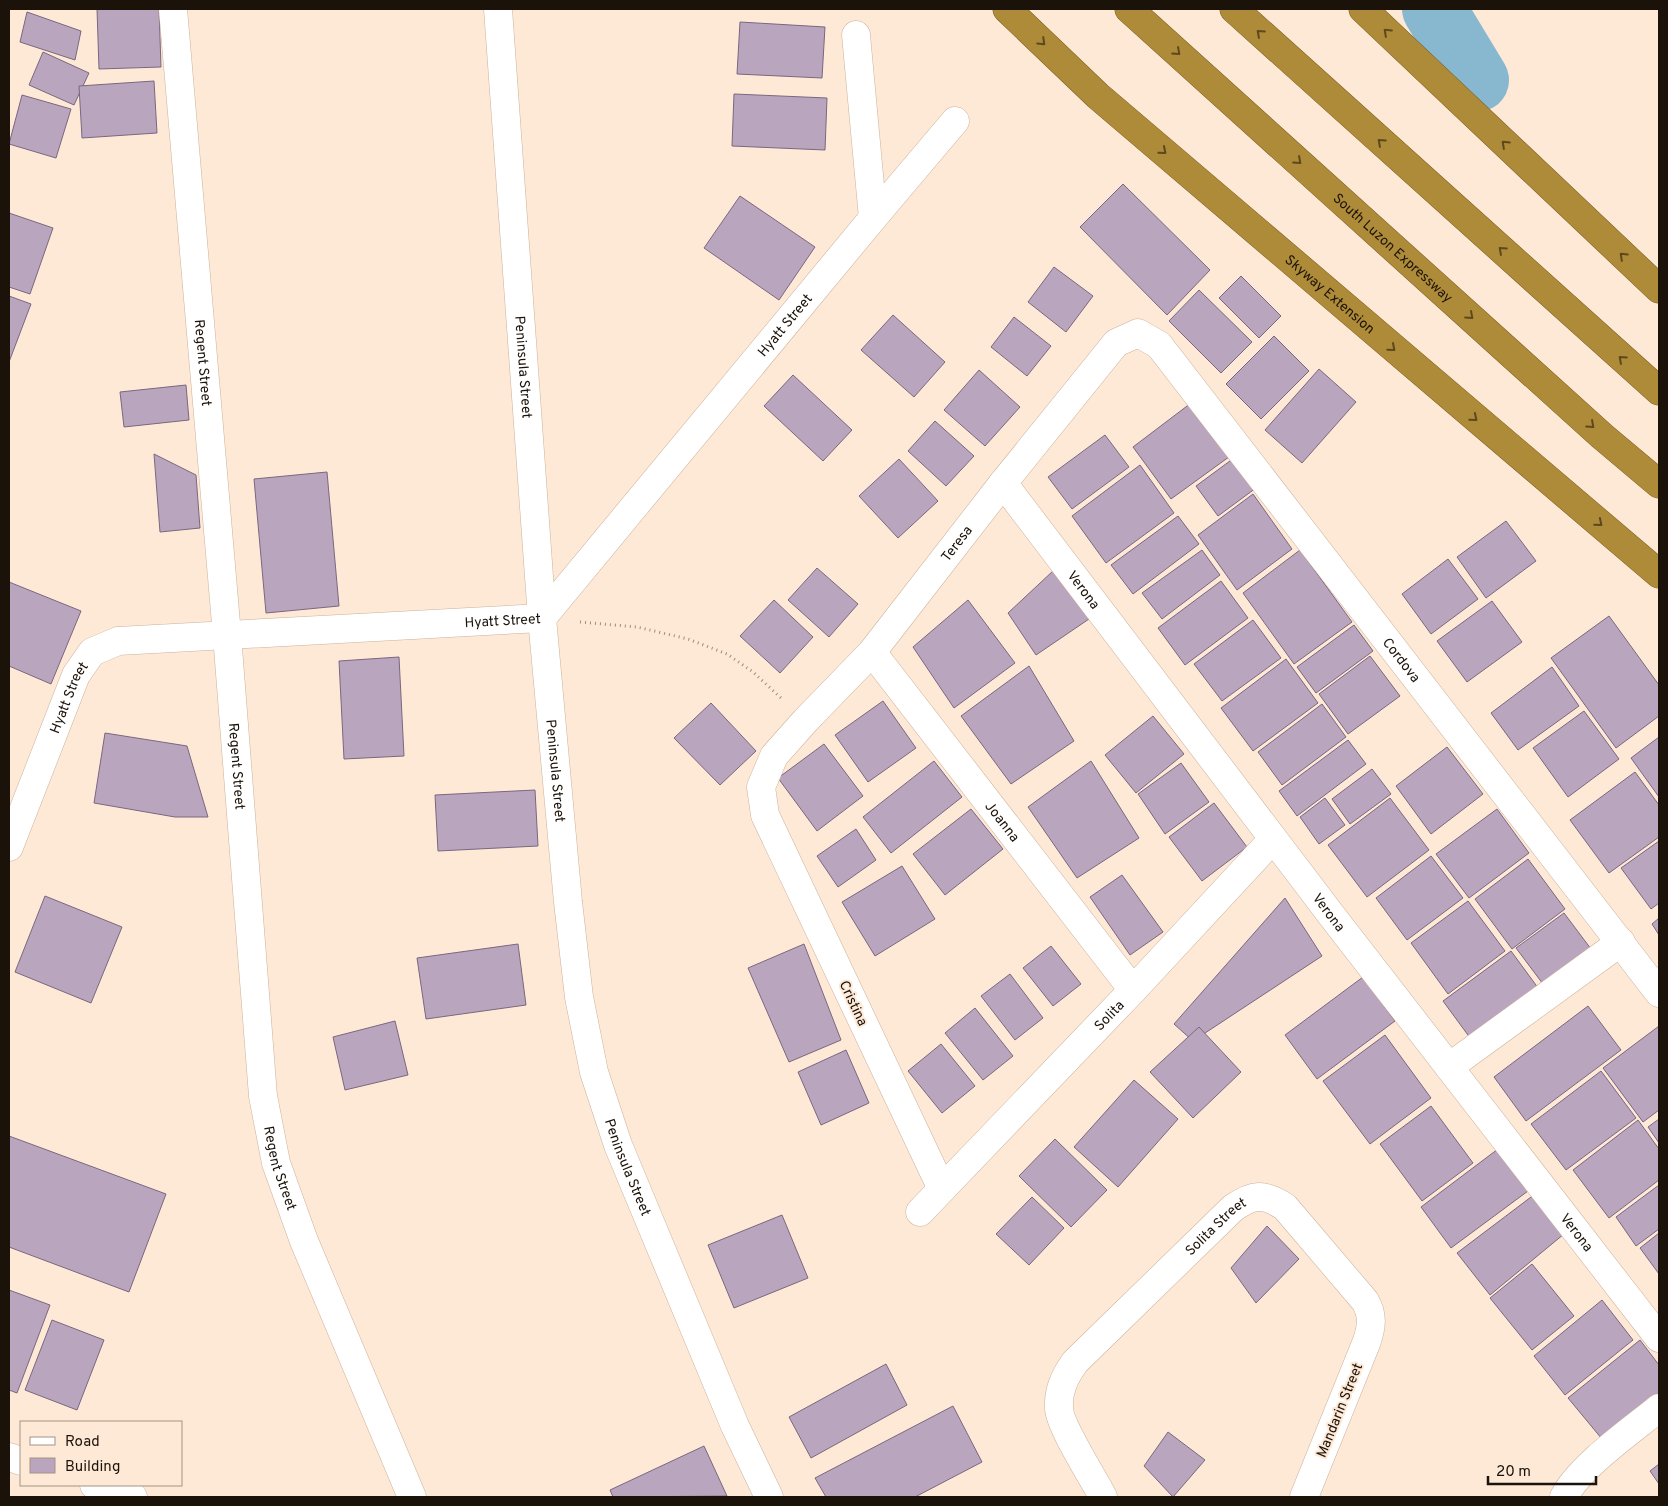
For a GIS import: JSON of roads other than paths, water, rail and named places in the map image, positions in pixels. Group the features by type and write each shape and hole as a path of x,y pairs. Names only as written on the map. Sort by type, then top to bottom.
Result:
{"highway":[{"name":"Skyway Extension","path":"1007,9 1098,96 1437,387 1659,574"},
{"name":"South Luzon Expressway","path":"1129,9 1602,436 1659,484"},
{"path":"1234,9 1659,391"},
{"path":"1362,9 1659,289"}],"street":[{"name":"Regent Street","path":"173,9 227,635 262,1096 276,1163 304,1241 412,1497"},
{"name":"Peninsula Street","path":"498,9 542,618 579,997 594,1072 618,1145 735,1426 769,1497"},
{"path":"856,35 873,218"},
{"name":"Hyatt Street","path":"9,847 76,675 92,652 118,641 542,618 955,121"},
{"name":"Teresa","path":"761,787 774,756 872,652 1003,483 1116,343 1138,333"},
{"name":"Cordova","path":"1138,333 1159,346 1659,993"},
{"name":"Verona","path":"1003,483 1272,839 1659,1338"},
{"name":"Joanna","path":"872,652 1133,990"},
{"name":"Cristina","path":"761,787 765,815 942,1189"},
{"name":"Solita","path":"942,1189 1133,990 1272,839"},
{"path":"1449,1067 1621,942"},
{"path":"920,1212 942,1189"},
{"name":"Solita Street","path":"1103,1497 1065,1427 1058,1410 1060,1390 1066,1375 1075,1362 1233,1208 1245,1200 1259,1196 1275,1200 1285,1207 1366,1301 1372,1321"},
{"name":"Mandarin Street","path":"1304,1497 1367,1341 1372,1321"},
{"path":"1564,1497 1571,1485 1597,1460 1659,1408"},
{"path":"97,1486 133,1497"}],"waterway":[{"path":"1434,9 1477,80"}]}
